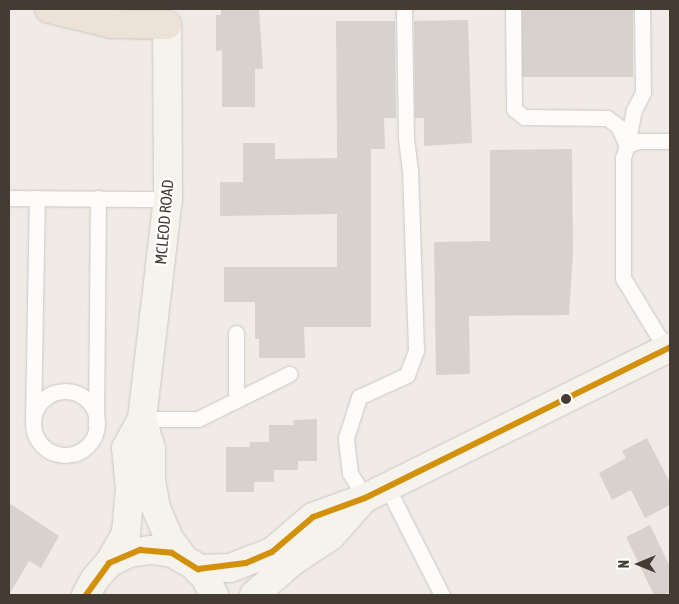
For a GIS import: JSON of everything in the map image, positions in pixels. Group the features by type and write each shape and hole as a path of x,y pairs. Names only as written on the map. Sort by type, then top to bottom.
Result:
{"highway":[{"path":"49,9 112,24 167,25"}],"main road":[{"name":"MCLEOD ROAD","path":"86,595 95,579 109,563 126,533 130,488 126,448 142,419 168,199 167,25"},
{"path":"109,563 129,553 151,550 191,564 246,563 272,552 313,518 376,492 668,348"},
{"name":"MCLEOD ROAD","path":"142,419 152,449 151,480 156,508 169,539 214,595"},
{"path":"254,595 293,561 331,536 376,492"}],"lane":[{"path":"404,9 406,138 410,171 416,350 407,375 359,397 346,438 350,473 376,492 442,595"},
{"path":"512,9 514,109 524,117 607,118 618,126 627,145"},
{"path":"642,9 643,92 634,110 623,158 623,278 668,348"},
{"path":"627,145 638,141 670,141"},
{"path":"9,198 168,199"},
{"path":"36,198 33,421 40,443 58,454 80,452 88,445 96,425 98,198"},
{"path":"236,334 236,400"},
{"path":"142,419 198,419 289,374"},
{"path":"33,421 39,404 46,397 66,391 84,398 91,405 96,425"}],"building":[{"path":"221,9 259,9 263,69 255,69 255,107 222,107 222,50 216,51 216,15 221,15"},
{"path":"522,9 633,9 633,77 522,77"},
{"path":"468,20 472,143 424,146 424,118 415,118 414,21"},
{"path":"336,21 395,21 396,118 384,118 385,149 371,149 371,327 304,327 305,358 259,358 259,339 255,339 255,302 224,302 224,267 337,267 337,214 220,216 220,182 243,182 243,143 275,143 275,159 337,158"},
{"path":"572,149 573,254 569,315 469,316 470,374 436,375 434,242 490,241 490,150"},
{"path":"317,419 317,461 298,461 298,470 274,470 274,482 254,482 254,492 226,492 226,447 250,447 250,442 269,442 269,425 294,425 293,420"},
{"path":"647,438 670,483 670,505 645,518 631,490 612,500 599,473 626,458 622,451"},
{"path":"9,503 59,536 41,568 29,561 9,595"},
{"path":"650,525 670,567 670,592 662,595 654,595 626,537"}],"transit line":[{"path":"86,595 109,563 140,550 172,553 198,569 246,563 272,552 313,517 365,498 670,347"}]}
